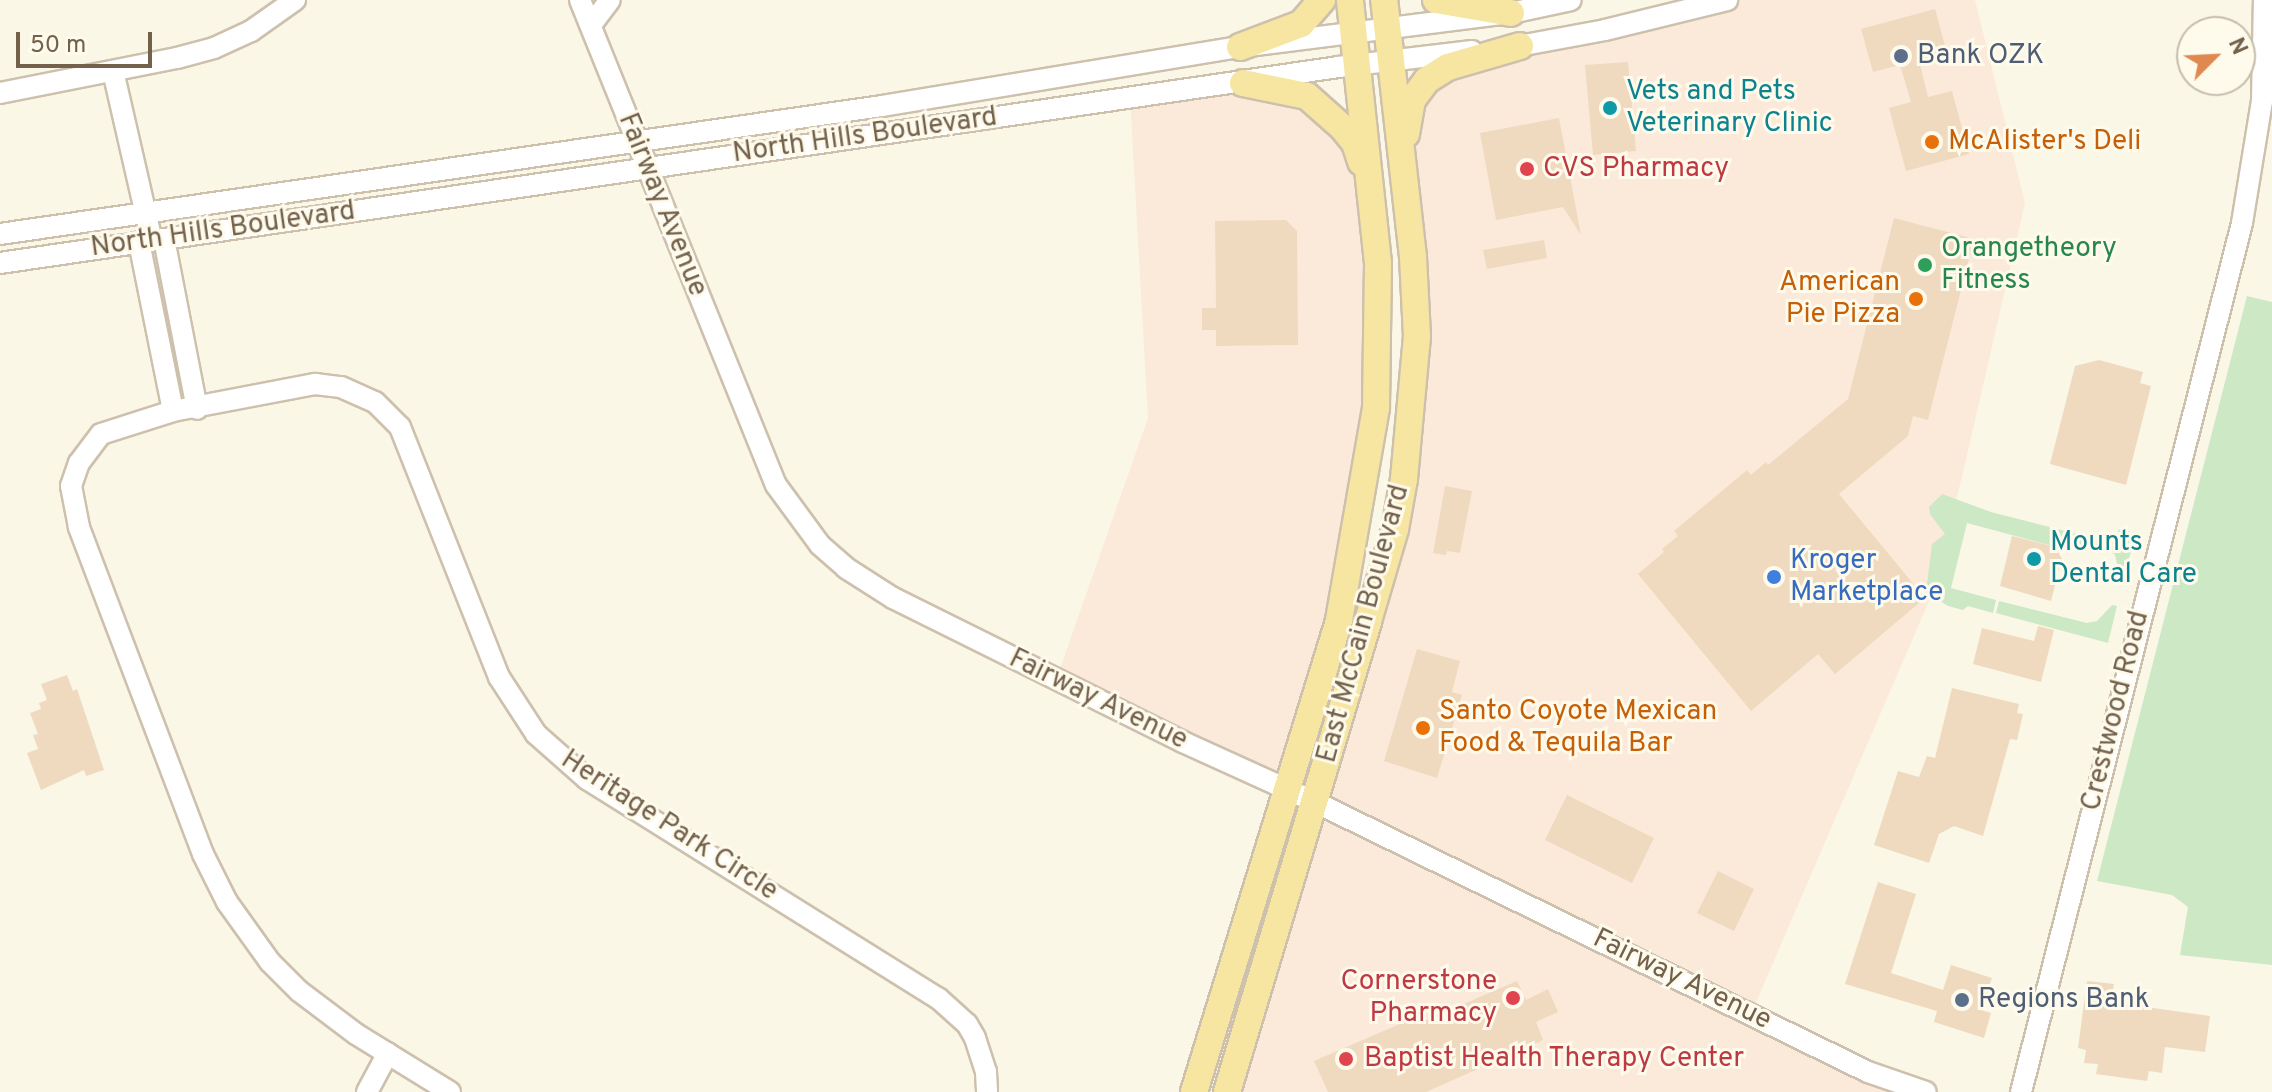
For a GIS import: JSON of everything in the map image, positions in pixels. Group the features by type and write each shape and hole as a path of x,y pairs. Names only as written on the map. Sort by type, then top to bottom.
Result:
{"main road":[{"path":"1240,47 1301,24 1322,0"},
{"name":"East McCain Boulevard","path":"1194,1092 1339,620 1376,407 1378,263 1350,0"},
{"name":"East McCain Boulevard","path":"1227,1092 1395,529 1404,479 1417,336 1413,257 1401,173 1384,0"},
{"path":"1436,0 1511,13"},
{"path":"1401,173 1412,100 1423,83 1448,67 1520,46"},
{"path":"1243,83 1307,96 1328,112 1355,143 1370,185"}],"street":[{"path":"0,93 214,48 251,31 295,0"},
{"name":"Fairway Avenue","path":"580,0 776,485 820,545 861,580 1183,742 1315,802 1868,1072 1926,1092"},
{"path":"591,25 610,0"},
{"name":"North Hills Boulevard","path":"0,263 637,141 1240,47 1511,13 1571,0"},
{"name":"North Hills Boulevard","path":"0,234 150,232 648,168 1357,65 1520,46 1605,30 1727,0"},
{"name":"Crestwood Road","path":"2021,1092 2242,223 2262,101 2264,0"},
{"path":"113,71 150,232 197,409"},
{"path":"150,232 173,411"},
{"name":"Heritage Park Circle","path":"450,1092 327,1014 299,991 270,962 227,902 203,854 79,527 71,486 79,463 92,442 125,424 173,411 197,409 315,384 341,387 363,395 390,414 400,427 420,473 499,677 536,734 587,779 938,998 967,1024 975,1038 986,1072 987,1092"},
{"path":"367,1092 388,1053"}],"shaded area":[{"path":"1706,0 1975,0 2025,203 1962,477 1929,601 1751,1014 1926,1092 1227,1092 1409,432 1412,100 1448,67"},
{"path":"1230,84 1328,112 1355,143 1379,308 1376,407 1286,789 1056,680 1148,418 1130,98"}],"green space":[{"path":"2247,296 2272,302 2272,965 2180,955 2188,907 2172,895 2097,881"},
{"path":"1942,494 1991,512 2108,542 2113,542 2119,529 2135,533 2125,577 2119,573 2115,555 2106,548 2085,543 2064,549 1967,523 1951,588 1996,600 1993,613 1968,606 1963,610 1948,606 1926,592 1932,544 1945,534 1930,514 1929,507"},
{"path":"1999,601 2087,623 2097,621 2112,605 2117,606 2108,643 1996,613"}],"building":[{"path":"1935,9 1947,53 1919,60 1928,97 1952,91 1969,154 1906,171 1889,108 1911,102 1900,65 1873,72 1861,29"},
{"name":"Vets and Pets Veterinary Clinic","path":"1628,62 1636,151 1593,155 1585,65"},
{"name":"CVS Pharmacy","path":"1559,118 1581,235 1563,207 1496,220 1480,133"},
{"name":"Kroger Marketplace","path":"1894,218 1974,239 1928,420 1913,416 1908,436 1839,494 1925,598 1835,674 1818,654 1751,711 1638,574 1678,536 1674,531 1747,470 1751,475 1766,462 1768,465 1848,399"},
{"path":"1286,220 1297,231 1298,345 1216,346 1216,330 1202,330 1202,308 1216,308 1215,221"},
{"path":"1544,240 1547,258 1487,269 1483,250"},
{"path":"2099,360 2143,372 2140,383 2151,386 2126,485 2050,464 2075,366"},
{"path":"1445,486 1472,491 1460,553 1447,551 1446,555 1433,553"},
{"name":"Mounts Dental Care","path":"2012,536 2064,549 2051,601 2000,586"},
{"path":"2038,626 2054,630 2041,682 1973,664 1982,628 2034,641"},
{"name":"Santo Coyote Mexican Food & Tequila Bar","path":"1417,649 1460,661 1452,692 1462,695 1437,778 1384,761"},
{"path":"67,675 73,691 77,689 104,770 86,776 84,770 41,790 27,753 38,749 33,735 38,734 30,713 41,709 39,703 47,700 41,684"},
{"path":"1952,688 2019,704 2017,713 2023,714 2017,740 2010,739 1983,836 1954,826 1939,834 1929,863 1874,845 1898,771 1919,777 1927,756 1935,758"},
{"path":"1567,795 1654,838 1632,883 1545,840"},
{"path":"1718,871 1754,889 1734,931 1697,913"},
{"path":"1878,882 1916,894 1891,973 1943,990 1951,965 1992,978 1981,1010 1991,1013 1984,1038 1934,1022 1937,1011 1845,984"},
{"path":"1517,981 1526,1000 1548,989 1558,1012 1536,1022 1543,1040 1426,1092 1328,1092 1314,1061 1416,1017 1419,1023"},
{"path":"2087,981 2114,984 2111,1002 2210,1016 2205,1052 2165,1047 2162,1073 2149,1071 2147,1081 2096,1074 2098,1064 2084,1063 2086,1050 2078,1048"}],"place":[{"name":"Bank OZK","path":"1901,56"},
{"name":"Vets and Pets Veterinary Clinic","path":"1610,108"},
{"name":"McAlister's Deli","path":"1932,142"},
{"name":"CVS Pharmacy","path":"1527,169"},
{"name":"Orangetheory Fitness","path":"1925,265"},
{"name":"American Pie Pizza","path":"1916,299"},
{"name":"Mounts Dental Care","path":"2034,559"},
{"name":"Kroger Marketplace","path":"1774,577"},
{"name":"Santo Coyote Mexican Food & Tequila Bar","path":"1423,728"},
{"name":"Cornerstone Pharmacy","path":"1513,998"},
{"name":"Regions Bank","path":"1962,1000"},
{"name":"Baptist Health Therapy Center","path":"1346,1059"}]}
